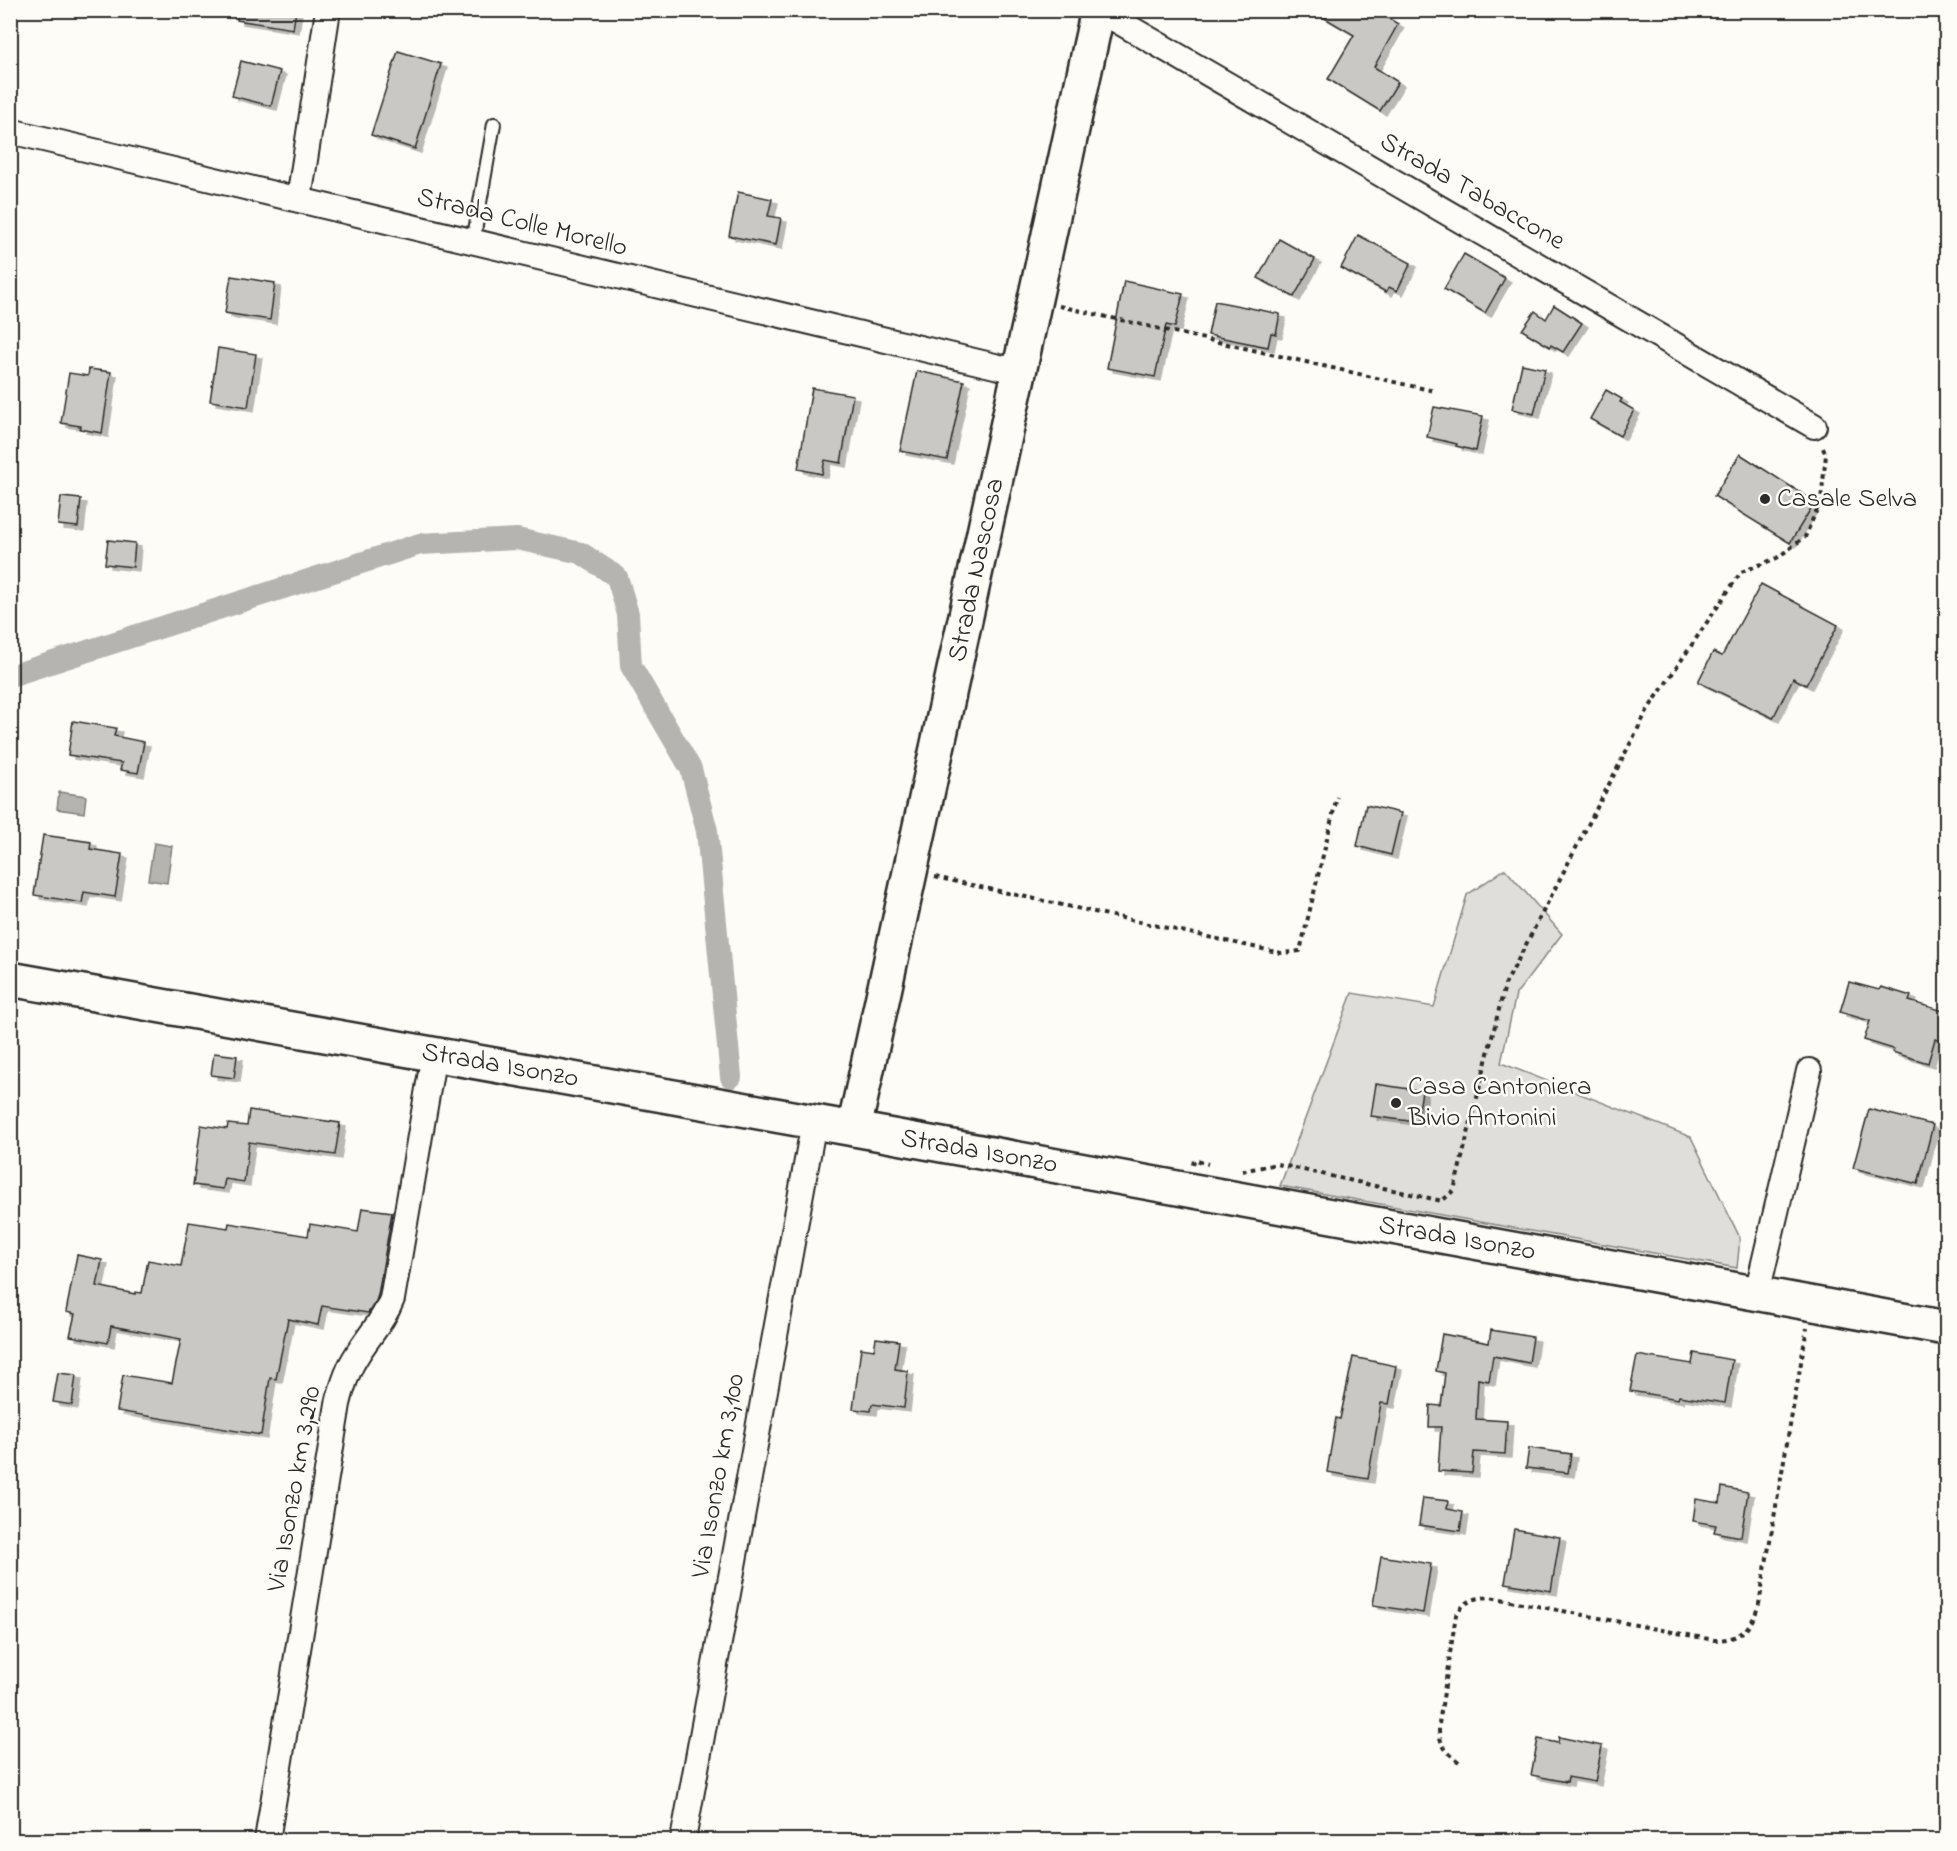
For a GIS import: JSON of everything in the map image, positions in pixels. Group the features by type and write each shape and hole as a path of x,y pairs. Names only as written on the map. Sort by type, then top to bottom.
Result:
{"main road":[{"name":"Strada Nascosa","path":"854,1129 1020,372 1096,12"},
{"name":"Strada Isonzo","path":"10,979 854,1129 1947,1328"}],"street":[{"path":"299,199 328,10"},
{"name":"Strada Tabaccone","path":"1096,12 1814,426"},
{"name":"Strada Colle Morello","path":"10,131 1020,372"},
{"name":"Via Isonzo km 3,290","path":"267,1840 338,1404 352,1363 383,1319 392,1299 434,1054"},
{"path":"1757,1293 1809,1071"},
{"name":"Via Isonzo km 3,100","path":"683,1840 814,1122"}],"lane":[{"path":"472,242 494,124"}],"path":[{"path":"1034,300 1434,391"},
{"path":"1239,1171 1277,1164 1442,1201 1454,1190 1505,985 1647,711 1741,572 1778,558 1805,537 1821,500 1826,455 1814,426"},
{"path":"911,871 1281,953 1300,951 1337,797"},
{"path":"1188,1190 1194,1160 1216,1166"},
{"path":"1459,1762 1443,1748 1439,1740 1439,1724 1456,1615 1461,1607 1472,1599 1490,1597 1714,1640 1725,1640 1740,1635 1754,1620 1760,1604 1811,1304"}],"shaded area":[{"path":"59,792 86,796 84,813 57,809"},
{"path":"154,843 172,846 167,883 148,880"},
{"path":"1505,869 1562,934 1516,994 1501,1063 1691,1137 1740,1238 1737,1268 1280,1186 1352,993 1434,1007 1467,895"}],"building":[{"path":"238,10 296,10 293,29 237,20"},
{"path":"1311,10 1375,10 1398,24 1374,67 1398,82 1380,111 1328,79 1354,35"},
{"path":"398,51 441,64 415,149 371,135"},
{"path":"241,61 280,71 271,106 232,96"},
{"path":"738,192 772,199 768,216 781,218 776,245 729,236"},
{"path":"1358,235 1411,263 1397,291 1389,287 1386,292 1341,268"},
{"path":"1279,239 1315,259 1294,297 1258,278"},
{"path":"1464,254 1505,278 1485,313 1444,289"},
{"path":"231,276 275,283 270,320 225,313"},
{"path":"1124,281 1183,294 1175,327 1166,325 1155,377 1107,368"},
{"path":"1215,301 1280,314 1276,334 1271,333 1268,347 1208,335"},
{"path":"1554,305 1582,323 1563,352 1522,330 1535,311 1546,319"},
{"path":"218,348 256,354 248,407 210,401"},
{"path":"1522,364 1545,369 1534,414 1512,409"},
{"path":"89,369 111,372 102,433 80,429 81,426 61,423 69,373 88,376"},
{"path":"917,371 964,381 947,460 900,451"},
{"path":"812,388 853,395 841,463 825,460 822,474 798,469"},
{"path":"1606,390 1622,399 1620,402 1634,410 1620,436 1590,419"},
{"path":"1434,407 1483,416 1476,451 1427,437"},
{"name":"Casale Selva","path":"1740,454 1815,502 1790,543 1714,496"},
{"path":"61,497 81,499 78,527 58,525"},
{"path":"108,540 135,543 133,567 105,564"},
{"path":"1761,584 1838,625 1806,685 1793,678 1773,718 1698,682 1713,652 1722,656"},
{"path":"73,721 116,728 114,736 144,742 138,773 120,770 122,763 68,755"},
{"path":"1366,805 1401,813 1391,855 1357,846"},
{"path":"43,835 91,842 90,849 122,854 115,897 84,892 82,903 34,895"},
{"path":"1849,982 1879,990 1881,987 1911,996 1909,1001 1947,1012 1947,1043 1935,1039 1928,1063 1892,1052 1893,1049 1864,1040 1870,1021 1840,1012"},
{"path":"214,1053 237,1056 234,1078 211,1075"},
{"name":"Casa Cantoniera Bivio Antonini","path":"1376,1084 1422,1091 1417,1122 1371,1116"},
{"path":"1869,1109 1933,1125 1918,1184 1853,1168"},
{"path":"249,1110 340,1123 335,1155 249,1142 244,1182 225,1179 223,1189 193,1185 201,1125 227,1129 228,1124 247,1126"},
{"path":"362,1208 392,1212 376,1301 368,1313 322,1306 318,1325 288,1319 276,1379 270,1378 261,1435 117,1411 123,1375 172,1383 181,1339 111,1326 108,1343 70,1336 75,1314 66,1312 77,1255 102,1260 97,1286 135,1294 135,1292 142,1293 148,1260 181,1266 189,1222 228,1228 229,1223 308,1236 310,1224 358,1232"},
{"path":"1491,1330 1533,1337 1529,1363 1493,1356 1489,1381 1478,1379 1476,1419 1507,1421 1505,1454 1474,1452 1472,1473 1438,1471 1441,1427 1429,1427 1430,1405 1441,1406 1445,1373 1436,1371 1442,1334 1489,1343"},
{"path":"876,1338 899,1341 895,1369 908,1371 904,1408 872,1404 871,1411 853,1409 861,1348 874,1350"},
{"path":"1694,1353 1732,1360 1725,1403 1679,1396 1678,1399 1630,1391 1637,1355 1692,1364"},
{"path":"1353,1357 1396,1366 1389,1404 1381,1403 1368,1479 1327,1472 1336,1418 1340,1419"},
{"path":"58,1373 76,1375 72,1405 53,1402"},
{"path":"1529,1448 1571,1454 1568,1473 1526,1468"},
{"path":"1722,1487 1748,1492 1741,1537 1714,1532 1716,1525 1693,1521 1696,1499 1720,1503"},
{"path":"1423,1498 1448,1501 1447,1509 1463,1512 1460,1531 1419,1525"},
{"path":"1514,1529 1560,1537 1551,1591 1505,1583"},
{"path":"1381,1556 1431,1564 1423,1613 1373,1605"},
{"path":"1559,1737 1602,1746 1595,1782 1568,1777 1567,1782 1531,1775 1538,1739 1558,1743"}],"waterway":[{"path":"10,676 420,544 517,539 581,553 617,577 628,614 631,666 691,769 707,831 731,1077"}],"place":[{"name":"Casale Selva","path":"1765,499"},
{"name":"Casa Cantoniera Bivio Antonini","path":"1396,1103"}]}
